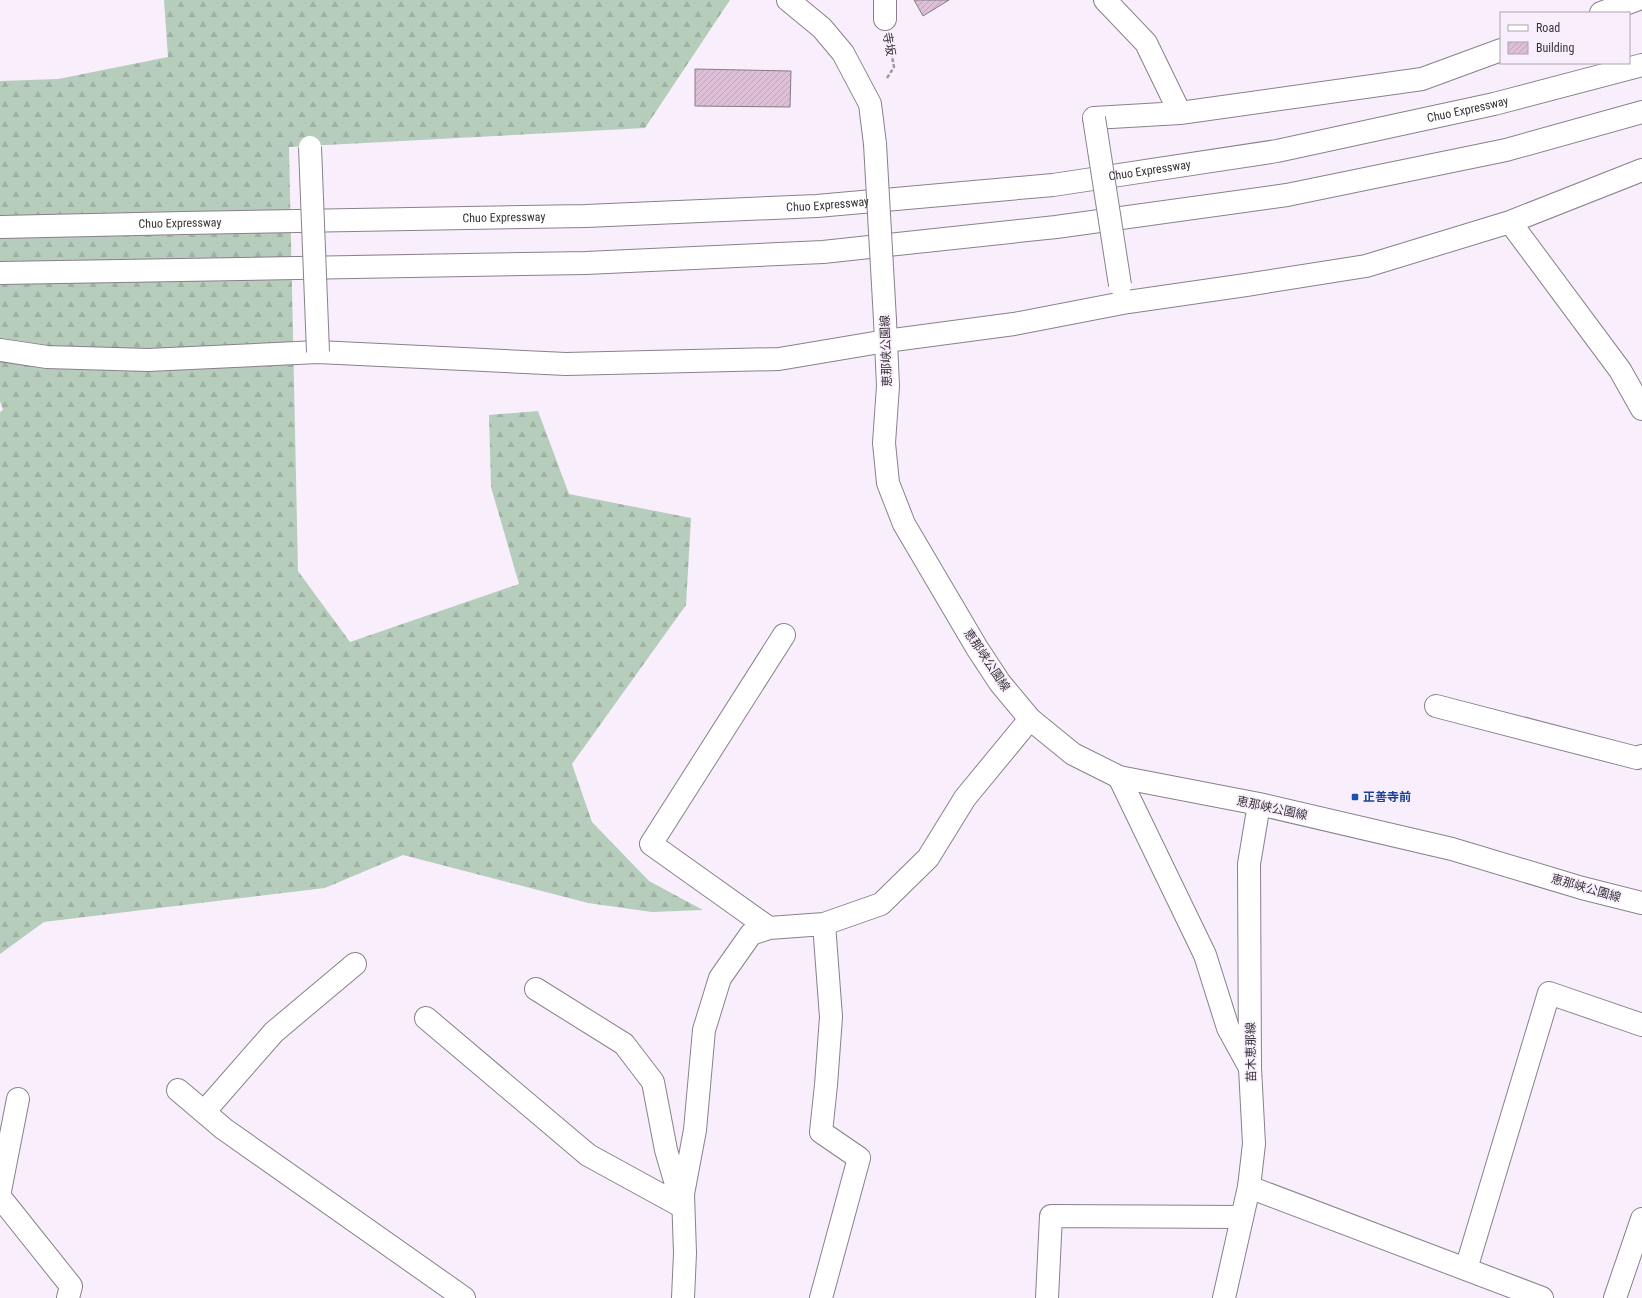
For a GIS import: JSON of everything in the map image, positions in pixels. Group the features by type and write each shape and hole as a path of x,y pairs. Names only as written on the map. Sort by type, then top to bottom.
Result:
{"main road":[{"name":"恵那峡公園線","path":"788,0 822,28 843,53 870,104 875,144 886,331 888,386 884,443 888,483 904,524 977,648 1000,683 1030,719 1073,754 1119,777 1259,804 1452,849 1582,888 1642,903"},
{"path":"1105,0 1146,43 1180,113"},
{"path":"1604,12 1636,0"},
{"path":"1124,294 1094,118 1180,113 1422,79 1500,50"},
{"name":"Chuo Expressway","path":"0,227 191,222 594,216 817,206 1053,185 1277,151 1494,104 1642,66"},
{"path":"0,273 586,263 823,252 1056,227 1287,196 1506,150 1642,112"},
{"path":"310,147 318,352"},
{"path":"0,350 47,357 148,360 318,352 566,364 779,359 886,331 1014,324 1124,294 1246,285 1366,266 1510,222 1642,170"},
{"path":"1510,222 1620,370 1642,409"},
{"path":"769,928 651,844 784,635"},
{"path":"1436,706 1637,758 1642,756"},
{"path":"683,1298 685,1253 683,1194 695,1130 704,1030 720,978 751,934 769,928 824,924 881,904 928,858 964,798 1030,719"},
{"path":"1119,777 1205,955 1228,1028 1250,1068"},
{"name":"苗木恵那線","path":"1224,1298 1249,1187 1254,1144 1250,1068 1249,864 1259,804"},
{"path":"821,1298 859,1158 820,1132 832,1017 824,924"},
{"path":"204,1112 274,1032 355,964"},
{"path":"536,989 624,1044 654,1082 666,1150 683,1207"},
{"path":"1466,1269 1549,993 1642,1025"},
{"path":"426,1018 588,1155 683,1207"},
{"path":"178,1090 224,1129 464,1298"},
{"path":"0,1191 18,1099"},
{"path":"1249,1187 1542,1298"},
{"path":"0,1197 71,1286 68,1298"},
{"path":"1047,1298 1050,1216 1242,1217"},
{"path":"1616,1298 1642,1219"}],"path":[{"name":"寺坂","path":"870,104 894,67 885,9"}],"green space":[{"path":"164,0 730,0 645,128 289,147 298,571 350,642 519,584 491,487 489,415 538,411 569,494 691,518 686,605 572,764 592,822 649,881 703,910 652,912 588,903 403,855 325,888 44,922 0,954 0,412 3,410 0,401 0,81 58,79 168,57"}],"building":[{"path":"914,0 949,0 923,16"},
{"path":"695,69 791,71 790,107 695,106"}],"place":[{"name":"正善寺前","path":"1355,797"}]}
